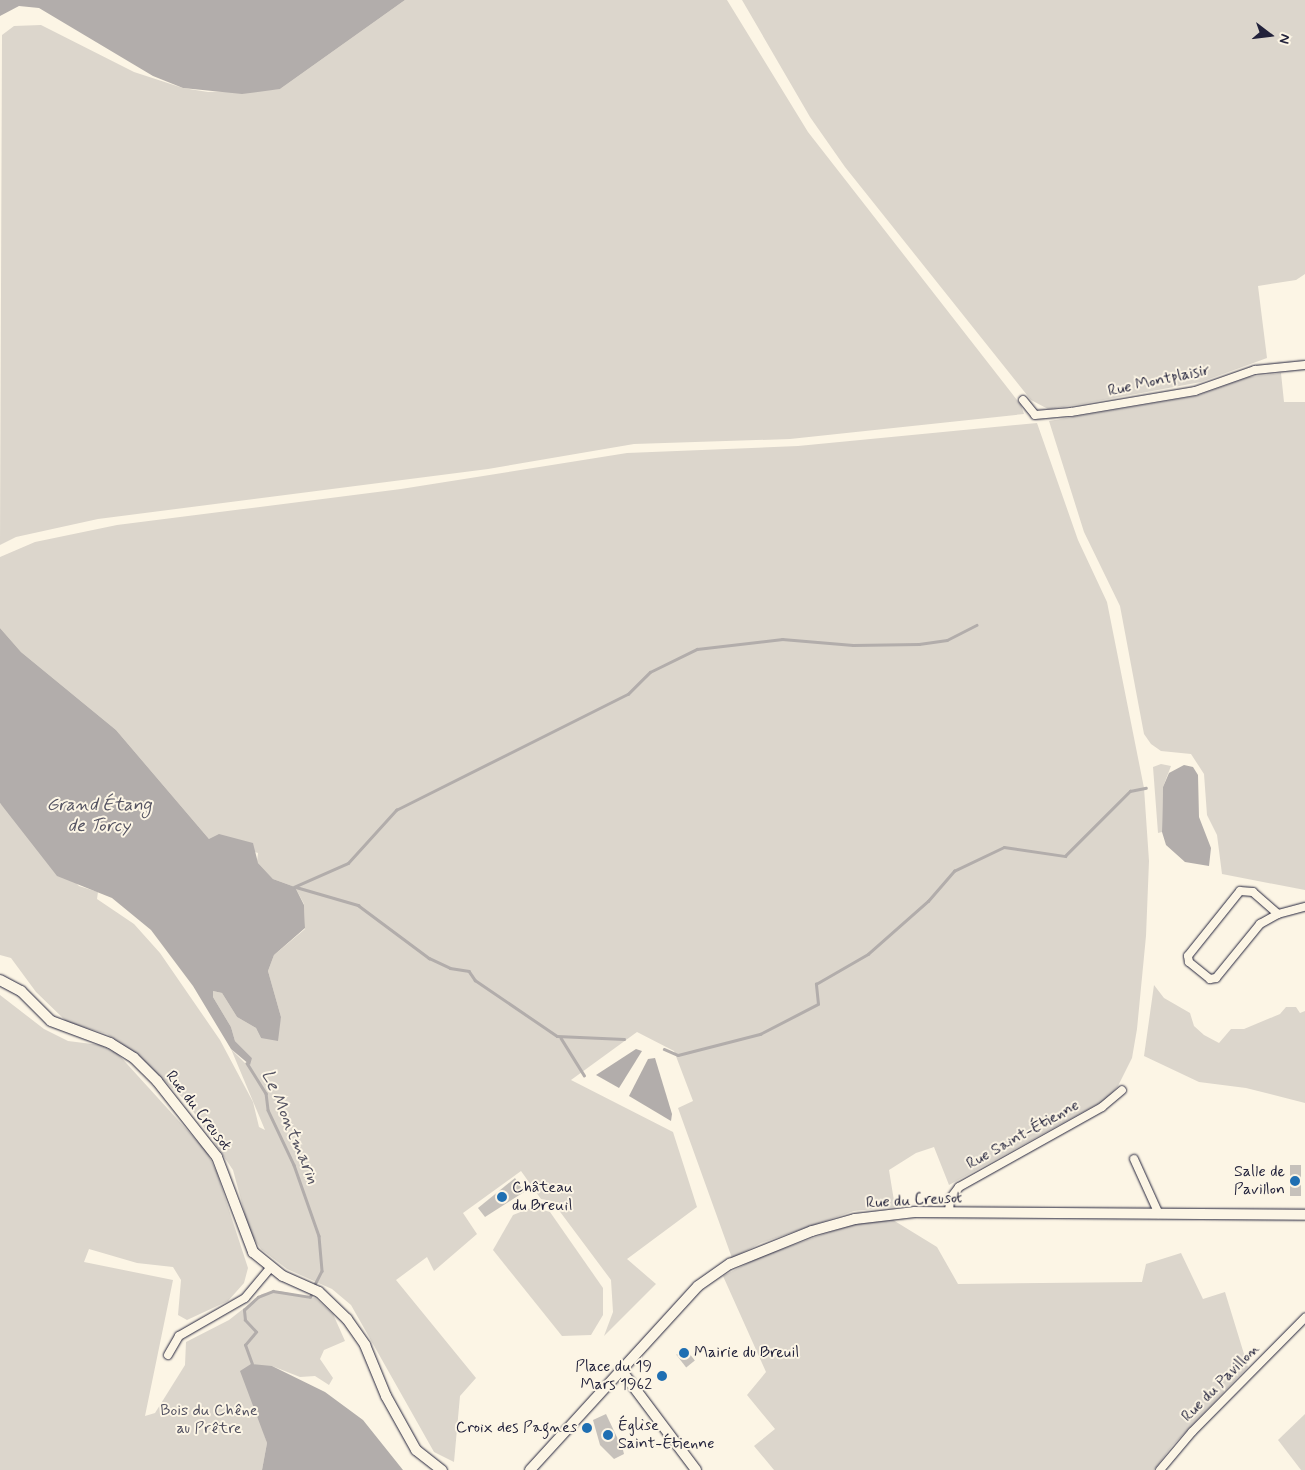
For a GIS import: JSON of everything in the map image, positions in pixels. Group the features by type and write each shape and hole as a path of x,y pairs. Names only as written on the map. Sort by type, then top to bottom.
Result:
{"street":[{"name":"Rue Montplaisir","path":"1023,400 1035,415 1070,412 1195,390 1255,370 1305,365"},
{"path":"1278,914 1253,892 1240,891 1188,956 1189,962 1210,979 1216,978 1260,924 1278,914 1305,907"},
{"name":"Rue du Creusot","path":"0,980 21,991 51,1021 110,1043 134,1058 157,1081 216,1157 247,1242 270,1268 314,1290 348,1319 365,1345 386,1396 416,1450 442,1470"},
{"name":"Rue Saint-Étienne","path":"949,1213 950,1199 959,1187 1102,1107 1122,1090"},
{"path":"1134,1159 1159,1214"},
{"name":"Rue du Creusot","path":"530,1470 683,1300 730,1264 855,1219 949,1213 1305,1214"},
{"path":"168,1355 179,1336 245,1298 270,1268"},
{"name":"Rue du Pavillon","path":"1160,1470 1192,1432 1305,1318"},
{"path":"621,1370 696,1470"}],"green space":[{"path":"405,0 727,0 808,132 1021,405 1024,414 790,439 634,444 488,469 98,519 16,537 0,545 2,35 14,26 41,25 134,72 183,88 208,92 280,89"},
{"path":"742,0 1305,0 1305,274 1296,280 1258,286 1267,358 1201,382 1082,404 1048,409 1031,400 845,167 810,117"},
{"path":"1281,373 1284,402 1305,402 1305,890 1222,874 1217,835 1207,815 1204,774 1191,754 1161,751 1151,744 1144,734 1120,606 1084,532 1049,421 1196,396 1249,377"},
{"path":"1037,423 1078,540 1107,602 1144,788 1149,861 1146,936 1137,1029 1132,1058 1118,1086 1105,1100 949,1185 934,1147 916,1153 889,1170 895,1207 854,1211 761,1243 732,1258 678,1108 693,1101 674,1051 637,1032 571,1080 673,1132 697,1207 627,1259 656,1284 604,1336 613,1312 611,1280 552,1201 541,1199 521,1171 463,1213 477,1234 434,1271 427,1257 396,1280 476,1378 460,1396 454,1462 434,1452 351,1305 332,1289 287,1269 261,1249 250,1233 233,1170 186,1101 130,1049 107,1034 67,1022 36,992 11,958 0,955 0,803 79,886 98,892 97,899 134,924 160,953 220,1040 253,1102 259,1127 265,1130 231,1049 245,1063 252,1058 235,1041 231,1027 213,997 213,991 222,993 237,1017 256,1028 261,1038 277,1030 281,1017 268,971 274,955 305,929 304,904 295,887 273,879 257,862 258,853 209,839 116,730 21,652 0,628 0,557 35,542 117,525 401,489 627,453 798,446"},
{"path":"1161,764 1171,766 1163,787 1162,832 1158,833 1153,767"},
{"path":"1154,985 1164,998 1190,1013 1194,1026 1204,1035 1219,1043 1231,1029 1244,1029 1280,1014 1286,1007 1296,1007 1300,1013 1305,1011 1305,1103 1246,1088 1199,1082 1144,1056"},
{"name":"Bois du Chêne au Prêtre","path":"0,995 44,1029 68,1041 100,1045 118,1054 207,1152 217,1173 248,1268 244,1283 228,1301 187,1320 178,1315 181,1280 173,1267 137,1263 89,1249 84,1262 173,1280 145,1416 155,1413 185,1365 186,1342 229,1320 262,1294 279,1291 315,1298 333,1314 345,1341 324,1350 320,1359 333,1378 329,1385 315,1376 300,1377 272,1366 252,1396 267,1443 262,1470 0,1470"},
{"path":"533,1207 550,1212 603,1288 603,1315 591,1335 562,1336 493,1250 513,1215"},
{"path":"893,1220 937,1247 958,1284 1142,1282 1146,1264 1181,1253 1203,1299 1225,1292 1248,1367 1172,1446 1154,1470 774,1470 754,1446 775,1429 747,1395 766,1372 723,1276 760,1257 824,1234 856,1224"},
{"path":"1305,1414 1305,1470 1301,1470 1278,1440"}],"water":[{"path":"0,0 405,0 280,89 242,94 183,88 153,76 39,8 19,6 0,16"},
{"name":"Grand Étang de Torcy","path":"0,628 21,652 116,730 209,839 219,834 253,843 258,863 273,879 295,887 304,905 305,928 274,955 268,971 281,1017 278,1041 261,1038 256,1028 237,1017 222,993 213,991 213,997 231,1027 235,1041 252,1058 250,1065 231,1049 193,986 151,930 112,898 57,876 0,803"},
{"path":"1184,765 1193,767 1198,775 1199,817 1211,848 1209,866 1185,862 1166,845 1162,832 1163,787 1169,773"},
{"path":"636,1049 642,1051 619,1088 596,1075"},
{"path":"655,1058 672,1114 671,1121 629,1096 648,1059"},
{"path":"251,1364 272,1366 325,1392 363,1420 403,1470 262,1470 267,1443 240,1371"}],"building":[{"name":"Salle de Pavillon","path":"1290,1165 1301,1165 1301,1196 1290,1196"},
{"name":"Château du Breuil","path":"515,1178 524,1192 485,1217 478,1208"},
{"name":"Mairie du Breuil","path":"685,1348 695,1361 686,1367 676,1355"},
{"name":"Église Saint-Étienne","path":"606,1414 624,1454 614,1459 600,1445 593,1420"}],"waterway":[{"path":"294,887 348,863 396,810 628,694 650,672 697,649 782,639 853,645 919,644 947,640 976,625"},
{"path":"664,1049 678,1055 760,1034 818,1004 816,984 868,954 928,901 954,871 1004,847 1065,856 1130,791 1146,788"},
{"path":"296,887 358,905 429,958 450,968 469,971 475,980 557,1036 624,1039"},
{"path":"561,1038 584,1075"},
{"name":"Le Montmarin","path":"247,1063 266,1093 268,1110 294,1165 319,1236 322,1271 314,1287"},
{"name":"Le Montmarin","path":"252,1364 245,1345 256,1332 245,1320 244,1310 258,1297 273,1291 310,1297 312,1292"}],"place":[{"name":"Salle de Pavillon","path":"1295,1181"},
{"name":"Château du Breuil","path":"502,1197"},
{"name":"Mairie du Breuil","path":"684,1353"},
{"name":"Place du 19 Mars 1962","path":"662,1376"},
{"name":"Croix des Pagnes","path":"587,1428"},
{"name":"Église Saint-Étienne","path":"608,1435"}]}
